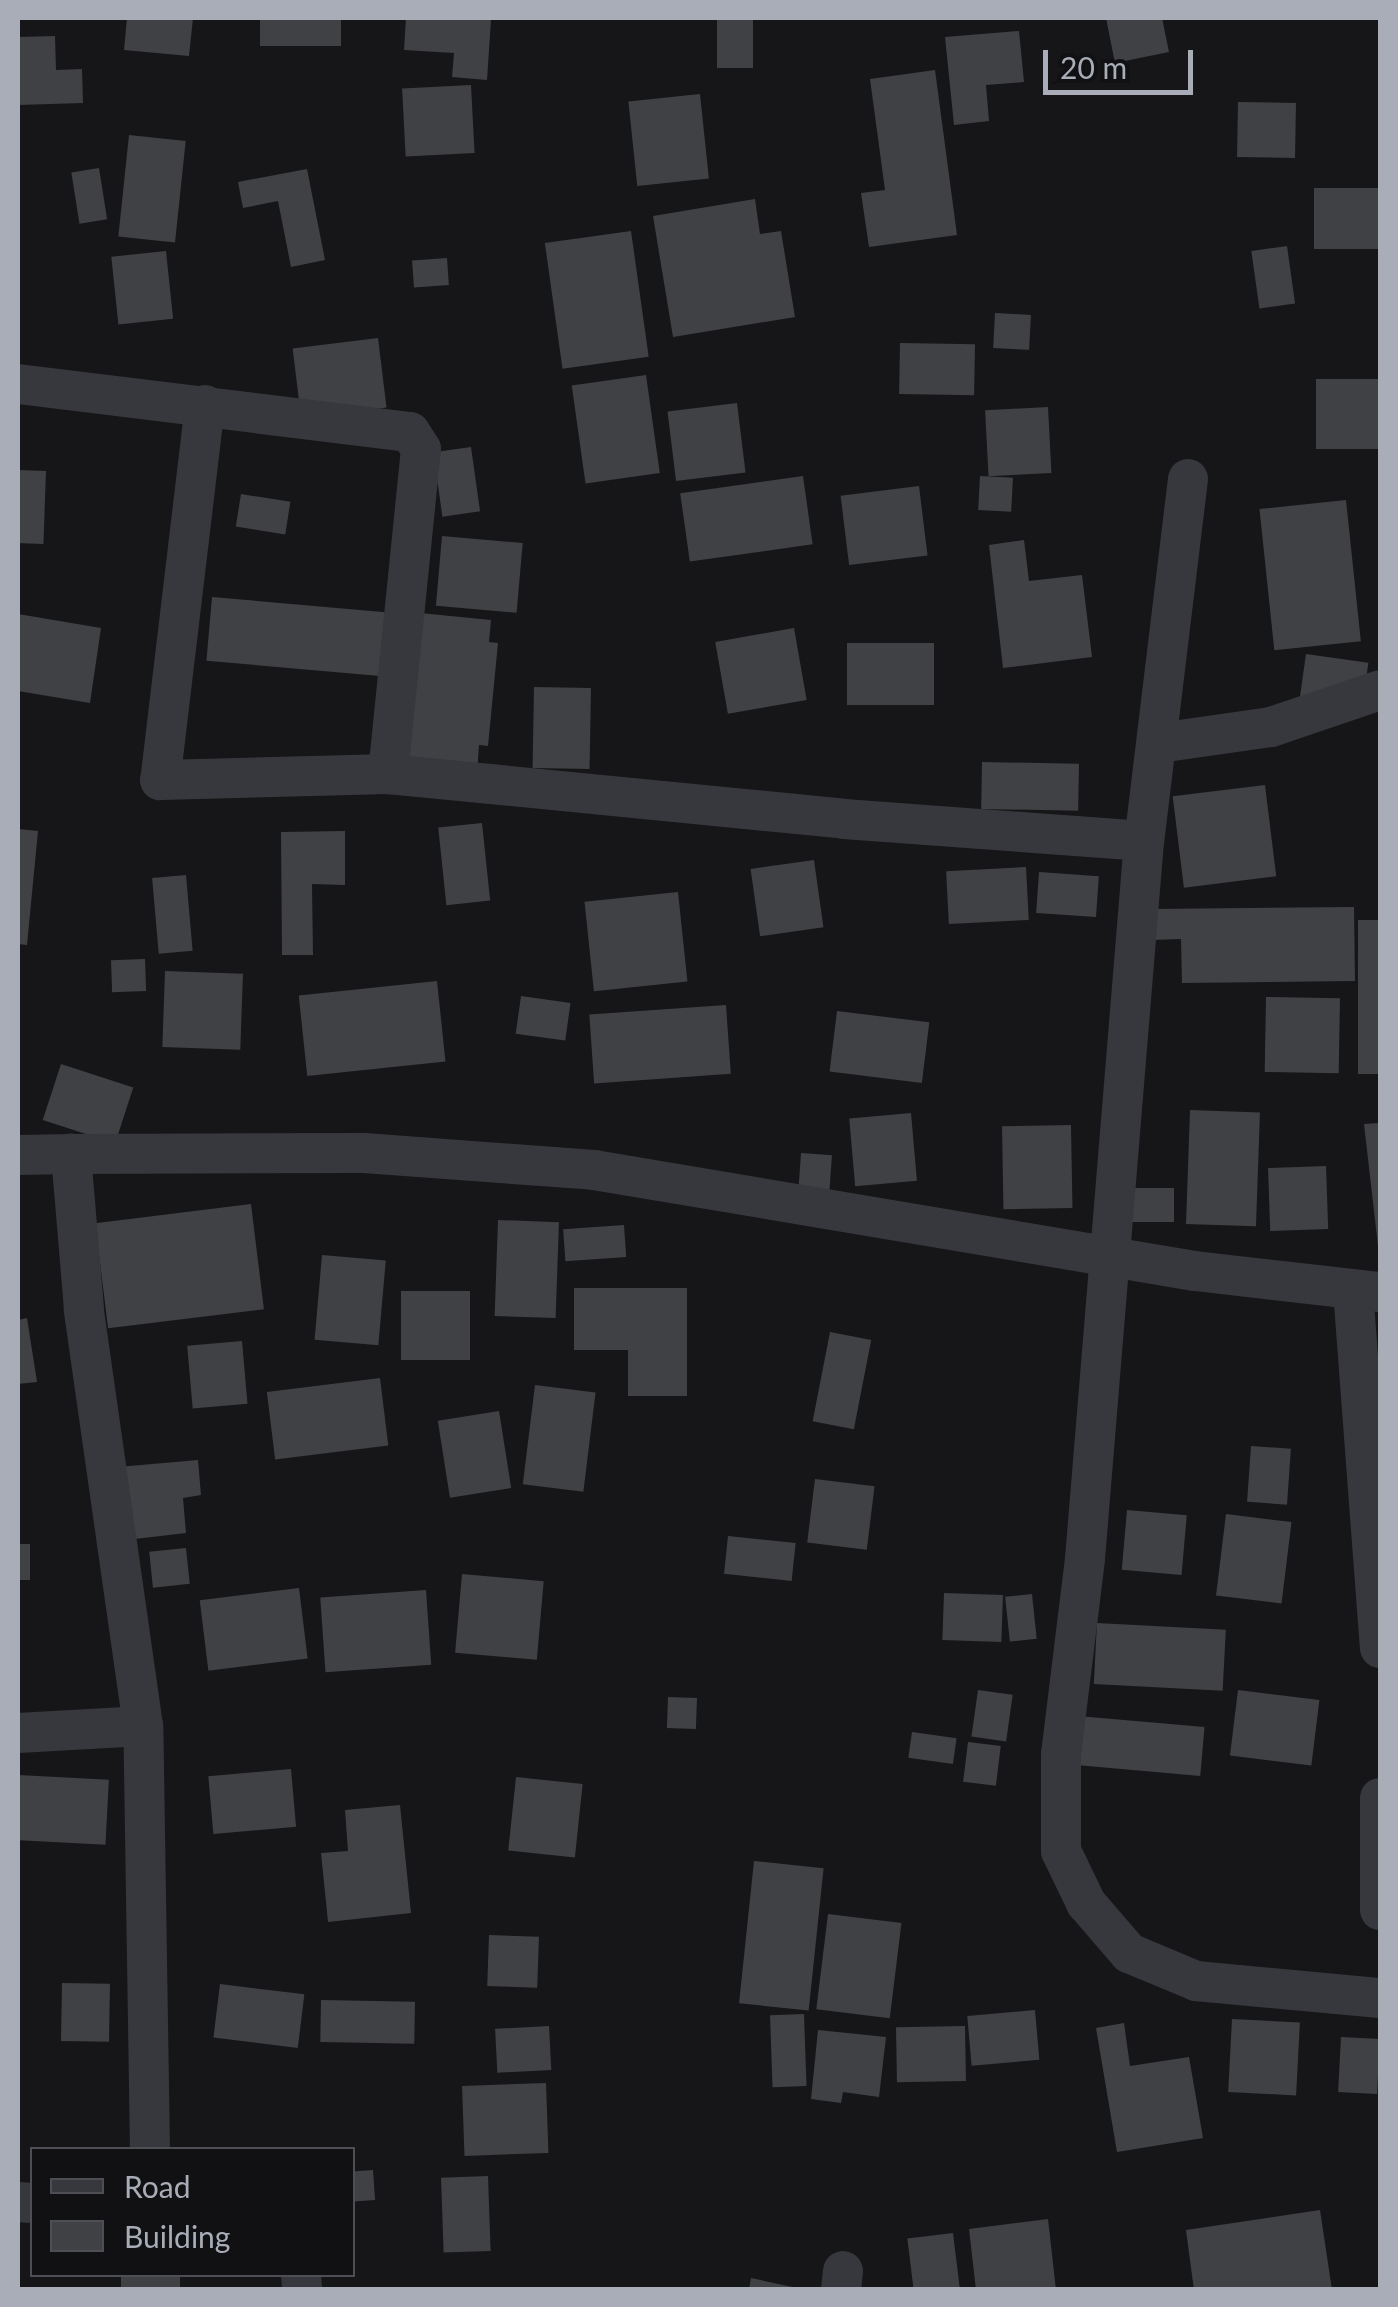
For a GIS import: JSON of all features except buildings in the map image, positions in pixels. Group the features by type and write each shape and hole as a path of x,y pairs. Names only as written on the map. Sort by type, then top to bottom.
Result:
{"street":[{"path":"18,384 410,432 421,449 388,774"},
{"path":"204,406 160,780 388,774 844,820 1144,841"},
{"path":"1188,478 1159,743 1144,841 1112,1258 1061,1754 1061,1851 1086,1903 1129,1953 1196,1981 1380,1998"},
{"path":"1159,743 1271,728 1380,690"},
{"path":"18,1155 364,1153 594,1170 1112,1258 1367,1291 1380,1648"},
{"path":"71,1154 84,1309 143,1726 150,2147"},
{"path":"18,1733 143,1726"},
{"path":"1380,1798 1380,1910"}]}
